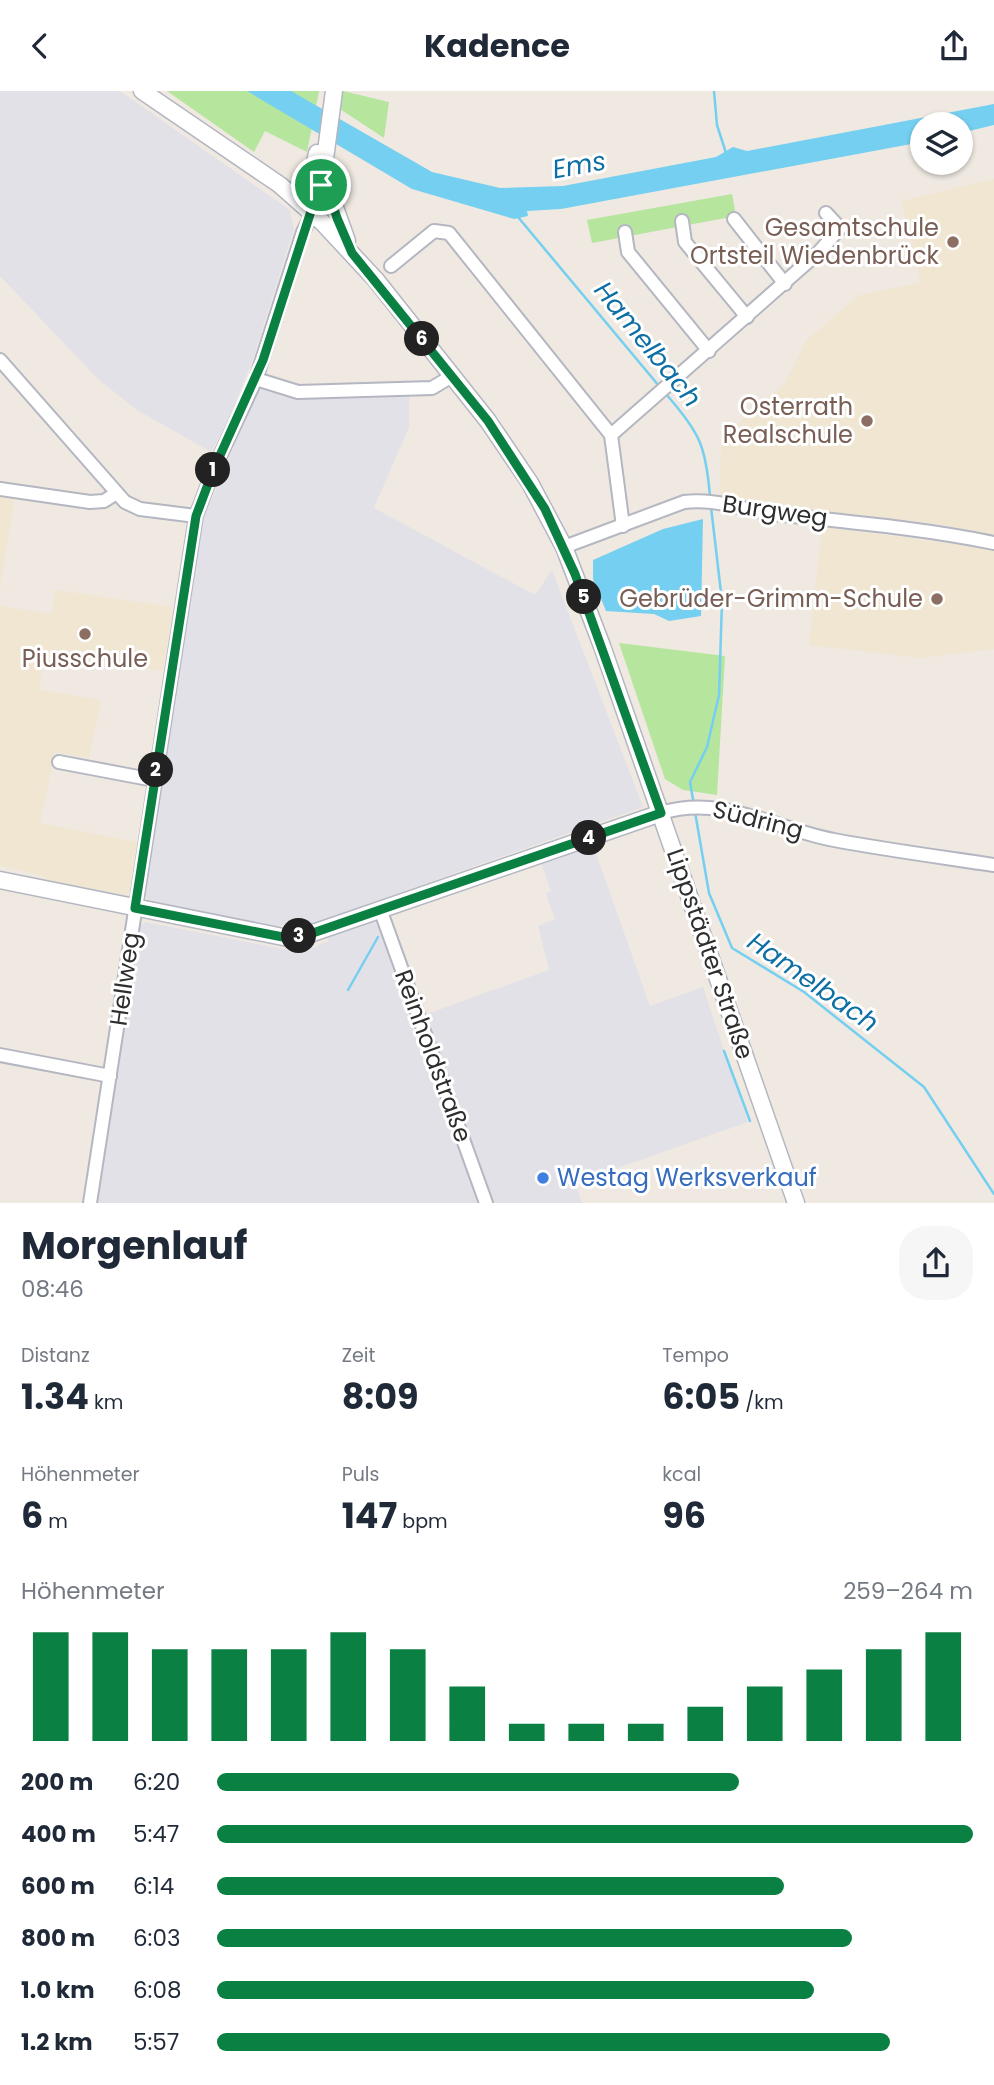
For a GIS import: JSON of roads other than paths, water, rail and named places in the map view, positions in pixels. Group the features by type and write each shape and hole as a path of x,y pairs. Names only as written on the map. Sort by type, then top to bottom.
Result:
{"street":[{"name":"Lippstädter Straße","path":"142,91 309,209 352,253 504,443 540,500 564,547 661,813 796,1203"},
{"path":"309,209 323,174 331,96"},
{"path":"309,209 324,151"},
{"path":"323,174 352,253"},
{"name":"Hellweg","path":"90,1203 196,516 213,471 256,379 309,209"},
{"path":"611,435 786,284 840,228 826,213"},
{"path":"734,219 786,284"},
{"path":"682,221 685,242 747,317"},
{"path":"391,267 434,231 449,233 611,435 623,526"},
{"path":"625,232 628,253 709,351"},
{"path":"0,361 115,494 140,509 196,516"},
{"path":"256,379 298,392 432,388 452,376"},
{"path":"0,489 90,502 104,501 115,494"},
{"name":"Burgweg","path":"564,547 684,502 702,500 771,513 866,523 994,543"},
{"path":"59,762 154,781"},
{"name":"Südring","path":"0,880 288,938 307,935 661,813 702,806 742,812 831,840 994,865"},
{"name":"Reinholdstraße","path":"380,909 486,1203"},
{"path":"0,1055 110,1076"}],"water":[{"path":"247,91 291,91 432,172 500,188 563,186 716,157 733,147 747,151 910,120 910,144 561,209 527,211 528,216 514,219 412,189"},
{"path":"994,104 994,125 973,130 973,112 952,112"},
{"path":"703,519 701,616 669,621 654,614 606,611 593,579 593,560 663,529"}],"waterway":[{"path":"714,91 717,125 726,153"},
{"name":"Hamelbach","path":"518,217 659,386"},
{"name":"Hamelbach","path":"666,394 687,419 699,441 706,465 710,497"},
{"name":"Hamelbach","path":"694,805 690,782 707,747 719,695 722,601 711,507"},
{"name":"Hamelbach","path":"695,812 709,893 732,948 804,992 924,1087 994,1194"},
{"path":"348,990 378,937"},
{"path":"724,1051 750,1121"}],"place":[{"name":"Gesamtschule Ortsteil Wiedenbrück","path":"953,242"},
{"name":"Osterrath Realschule","path":"867,421"},
{"name":"Gebrüder-Grimm-Schule","path":"937,599"},
{"name":"Piusschule","path":"85,634"},
{"name":"Westag Werksverkauf","path":"543,1178"}],"water label":[{"name":"Ems","path":"579,165"}]}
